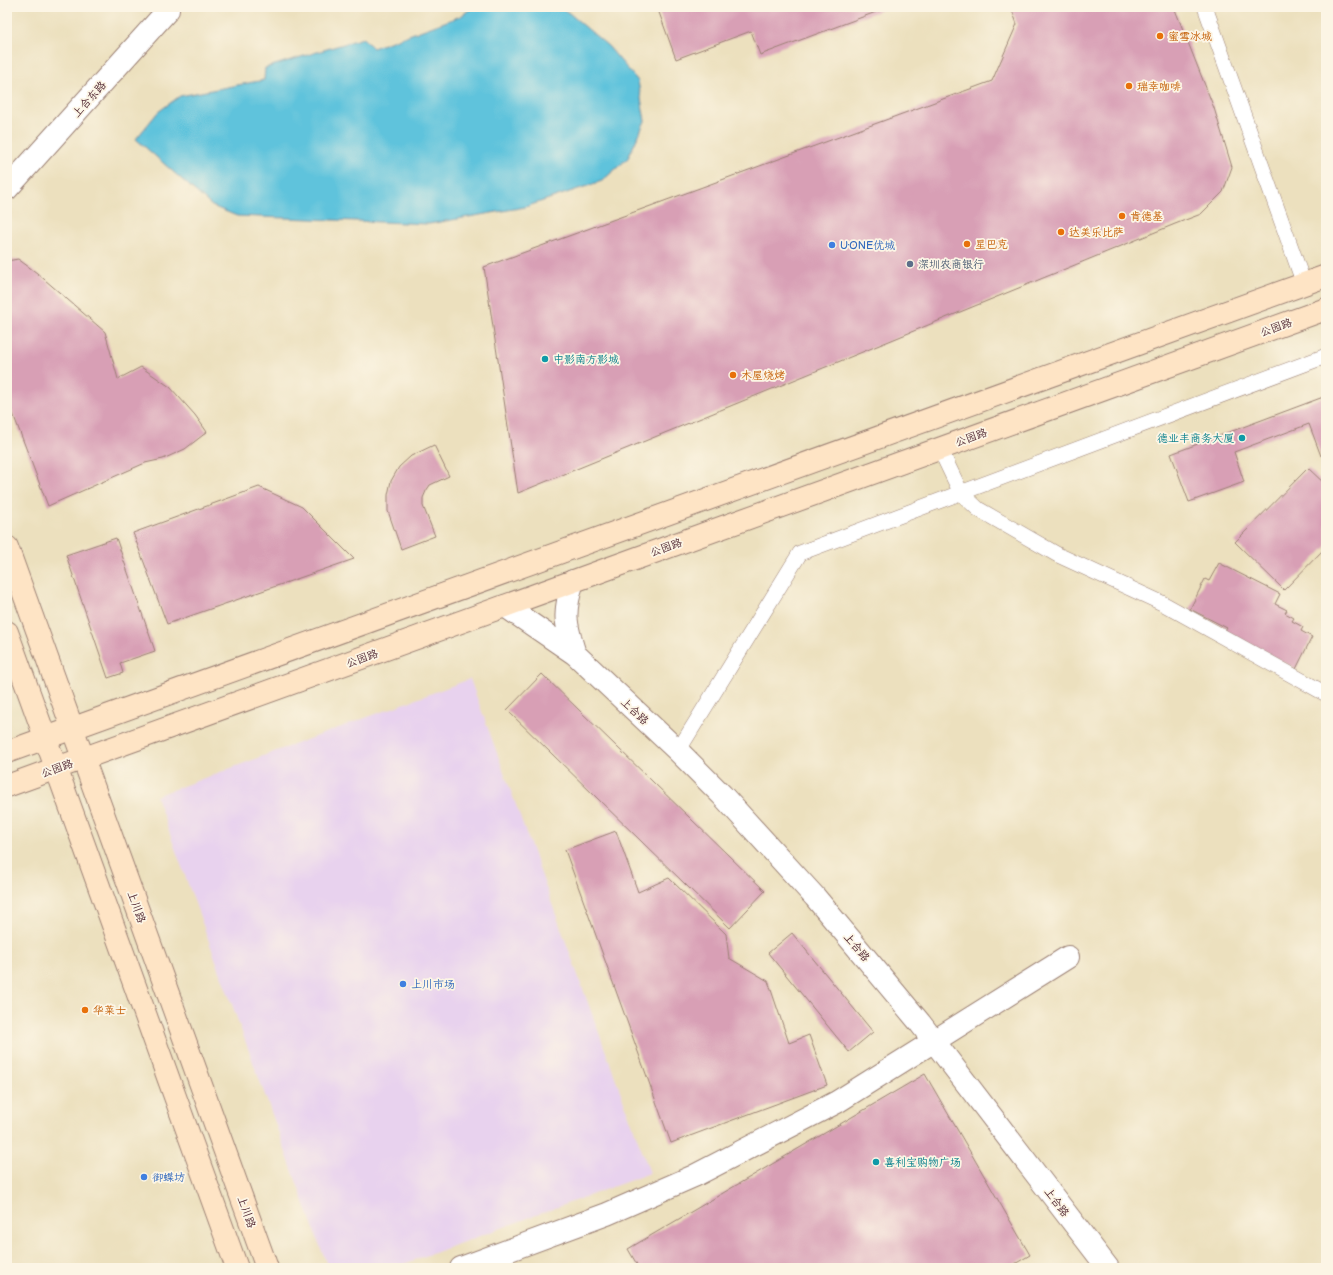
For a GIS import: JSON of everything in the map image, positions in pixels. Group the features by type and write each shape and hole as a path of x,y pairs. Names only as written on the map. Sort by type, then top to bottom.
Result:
{"main road":[{"path":"7,752 1326,276"},
{"name":"公园路","path":"7,786 1326,309"},
{"name":"上川路","path":"7,547 268,1268"},
{"path":"7,632 237,1268"}],"street":[{"name":"上合东路","path":"7,189 168,10 167,7"},
{"path":"572,581 567,600 566,618 575,654"},
{"name":"上合路","path":"505,606 575,654 678,751 722,795 815,897 934,1041 1108,1268"},
{"path":"461,1268 607,1214 694,1176 837,1102 1068,957"}],"lane":[{"path":"1205,7 1304,284"},
{"path":"678,751 800,553 1326,356"},
{"path":"940,448 961,493 978,509 1058,555 1162,603 1326,694"}],"shaded area":[{"name":"上川市场","path":"470,679 650,1173 393,1268 328,1268 156,796"}],"water":[{"path":"473,7 559,7 569,13 608,46 638,81 645,121 628,158 602,181 525,207 429,224 237,216 212,206 136,139 158,112 180,96 264,80 265,68 363,38 373,48 461,16"}],"building":[{"path":"657,7 884,7 884,9 760,55 751,31 676,59"},
{"name":"U·ONE优城","path":"1011,7 1174,7 1214,108 1232,167 1223,192 1201,214 518,493 484,267 992,81 1017,24"},
{"path":"18,259 37,273 105,332 118,379 141,367 170,387 195,415 207,432 185,449 163,459 145,463 48,506 7,398 7,261"},
{"name":"德业丰商务大厦","path":"1326,396 1326,454 1321,456 1309,424 1234,452 1244,482 1189,502 1171,454"},
{"path":"434,445 449,476 430,485 423,498 423,506 435,536 401,549 388,511 388,495 391,481 399,467 411,456"},
{"path":"1308,468 1326,485 1326,547 1284,590 1235,542"},
{"path":"259,487 302,507 354,559 167,624 133,533"},
{"path":"116,538 155,651 120,663 123,673 108,678 66,555"},
{"path":"1219,563 1280,594 1275,604 1287,610 1285,613 1294,618 1292,621 1303,627 1301,631 1312,637 1296,669 1224,632 1227,628 1190,609 1205,579 1209,581"},
{"path":"542,674 765,891 730,928 507,710"},
{"path":"616,831 638,892 669,878 726,934 729,958 768,981 789,1043 809,1035 827,1085 671,1143 565,850"},
{"path":"792,933 873,1032 849,1052 768,953"},
{"name":"喜利宝购物广场","path":"925,1074 1030,1255 1008,1268 639,1268 628,1249"}],"place":[{"name":"蜜雪冰城","path":"1160,36"},
{"name":"瑞幸咖啡","path":"1129,86"},
{"name":"肯德基","path":"1122,216"},
{"name":"达美乐比萨","path":"1061,232"},
{"name":"星巴克","path":"967,244"},
{"name":"U·ONE优城","path":"832,245"},
{"name":"深圳农商银行","path":"910,264"},
{"name":"中影南方影城","path":"545,359"},
{"name":"木屋烧烤","path":"733,375"},
{"name":"德业丰商务大厦","path":"1242,438"},
{"name":"上川市场","path":"403,984"},
{"name":"华莱士","path":"85,1010"},
{"name":"喜利宝购物广场","path":"876,1162"},
{"name":"御蝶坊","path":"144,1177"}]}
